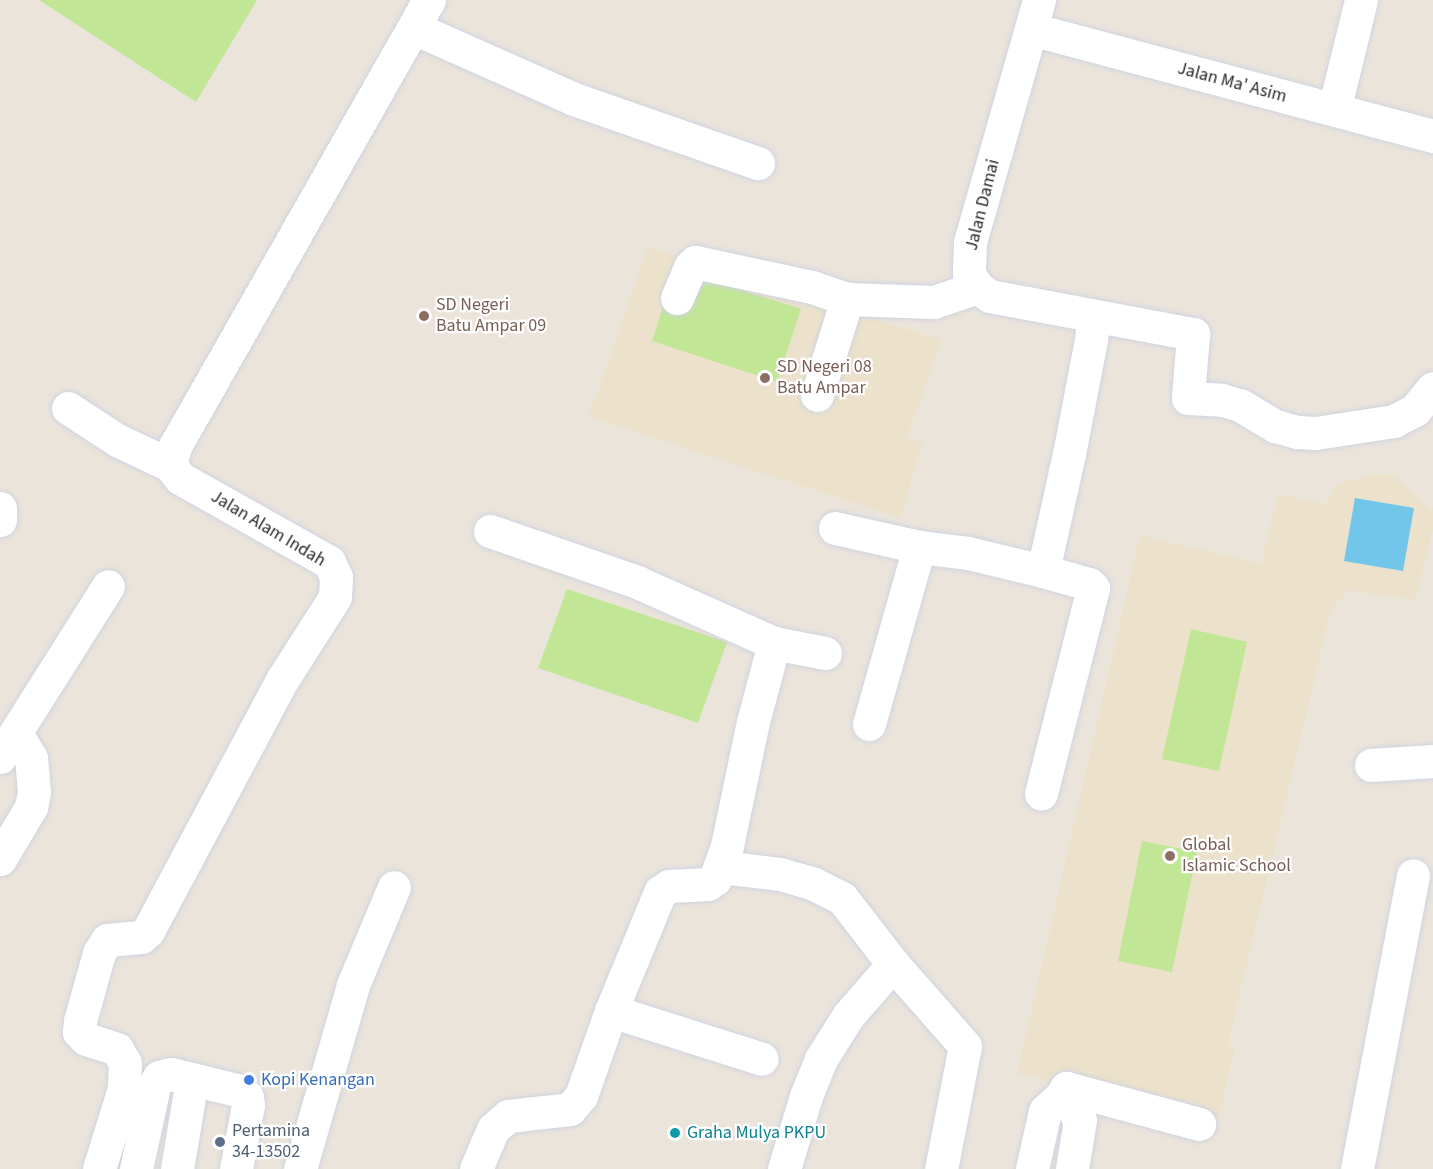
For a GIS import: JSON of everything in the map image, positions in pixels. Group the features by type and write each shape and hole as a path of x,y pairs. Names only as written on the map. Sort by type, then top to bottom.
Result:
{"street":[{"path":"1335,106 1361,0"},
{"path":"68,408 117,440 170,465 175,446 422,14 574,99 758,163"},
{"name":"Jalan Ma' Asim","path":"1035,15 1433,135"},
{"name":"Jalan Damai","path":"977,287 969,274 970,242 1035,15"},
{"path":"676,298 690,267 695,262 812,287 847,299 934,302 977,287 990,296 1193,334 1188,398 1222,400 1240,405 1275,426 1297,432 1316,433 1394,422 1415,410 1433,388"},
{"path":"817,395 847,299"},
{"path":"1043,571 1076,420 1093,317"},
{"name":"Jalan Alam Indah","path":"99,1169 124,1088 126,1063 117,1049 86,1039 79,1032 99,953 107,940 141,937 148,931 282,680 335,597 336,577 329,562 180,478 170,465"},
{"path":"0,508 0,520"},
{"path":"835,528 920,547 968,553 1089,584 1094,594 1041,794"},
{"path":"490,531 637,582 774,643 825,652"},
{"path":"869,723 920,547"},
{"path":"0,860 31,807 34,792 31,758 8,745 108,586"},
{"path":"476,1169 493,1129 508,1116 570,1109 581,1096 611,1011 660,892 669,886 708,884 715,879 721,867 753,722 774,643"},
{"path":"1371,765 1433,761"},
{"path":"721,867 780,874 814,884 842,898 893,964 965,1046 941,1169"},
{"path":"1357,1169 1413,875"},
{"path":"300,1169 353,985 394,887"},
{"path":"784,1169 806,1096 821,1059 848,1016 893,964"},
{"path":"611,1011 762,1059"},
{"path":"136,1169 154,1086 159,1077 171,1074 241,1091 247,1097 248,1105 236,1169"},
{"path":"177,1169 192,1078"},
{"path":"1032,1169 1045,1111 1069,1087 1199,1124"},
{"path":"1063,1094 1080,1120 1072,1169"}],"shaded area":[{"name":"SD Negeri 08 Batu Ampar","path":"648,247 941,340 907,438 923,443 900,518 589,416"},
{"name":"Global Islamic School","path":"1376,474 1392,475 1433,510 1433,529 1416,600 1347,590 1330,614 1228,1044 1235,1046 1218,1122 1017,1073 1140,535 1261,564 1278,494 1327,504 1336,484"}],"green space":[{"path":"39,0 257,0 196,102"},
{"path":"675,269 801,309 777,382 652,341"},
{"path":"567,589 727,642 698,723 538,668"},
{"path":"1191,629 1247,642 1219,771 1162,759"},
{"path":"1142,841 1197,852 1172,972 1118,961"}],"water":[{"path":"1355,498 1414,508 1403,571 1344,561"}],"place":[{"name":"SD Negeri Batu Ampar 09","path":"424,316"},
{"name":"SD Negeri 08 Batu Ampar","path":"765,378"},
{"name":"Global Islamic School","path":"1170,856"},
{"name":"Kopi Kenangan","path":"249,1080"},
{"name":"Graha Mulya PKPU","path":"675,1133"},
{"name":"Pertamina 34-13502","path":"220,1142"}]}
